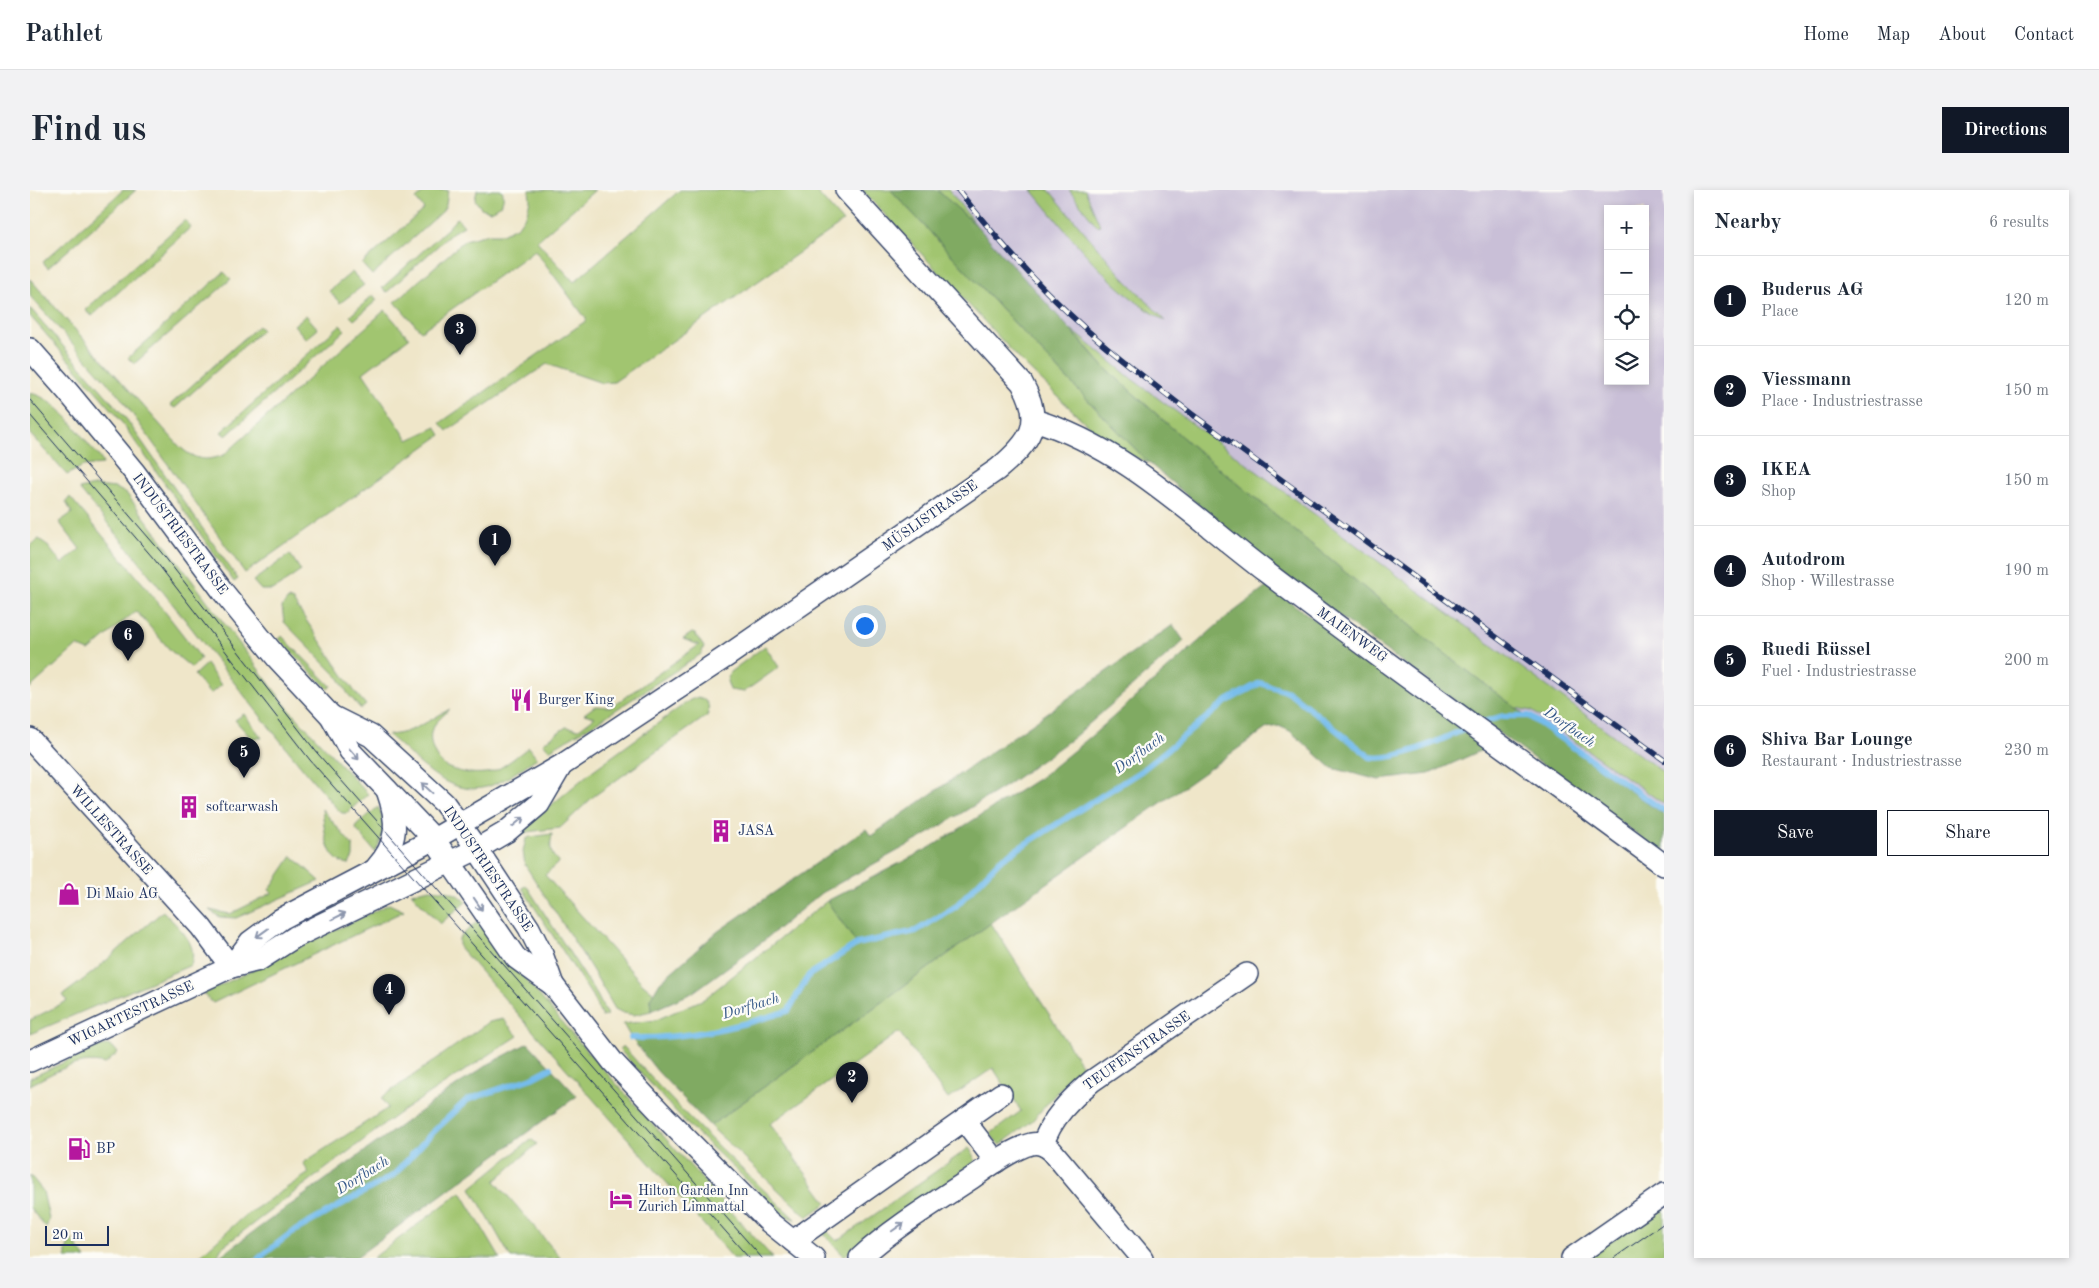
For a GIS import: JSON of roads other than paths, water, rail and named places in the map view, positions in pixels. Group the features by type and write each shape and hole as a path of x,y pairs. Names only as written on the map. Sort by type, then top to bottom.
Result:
{"street":[{"path":"846,190 1015,374 1031,401 1034,420"},
{"name":"INDUSTRIESTRASSE","path":"30,348 135,473 224,593 277,658 331,716 350,751 434,840 516,958 553,985 612,1062 769,1222 793,1249 814,1258"},
{"name":"MAIENWEG","path":"1034,420 1059,428 1097,446 1142,475 1266,572 1664,864"},
{"name":"MÜSLISTRASSE","path":"434,840 562,765 727,656 998,469 1025,444 1034,420"},
{"name":"INDUSTRIESTRASSE","path":"331,716 371,736 444,804 477,849 529,928 542,954 553,985"},
{"name":"WILLESTRASSE","path":"30,739 201,927 231,967"},
{"name":"MÜSLISTRASSE","path":"451,863 506,832 539,804 562,765"},
{"path":"374,870 385,859 394,840 395,818 386,787"},
{"path":"231,967 250,942 281,919 434,840"},
{"path":"231,967 259,960 295,937 451,863"},
{"name":"WIGARTESTRASSE","path":"30,1061 231,967"},
{"name":"TEUFENSTRASSE","path":"1041,1144 1061,1112 1092,1081 1247,974"},
{"path":"793,1249 1001,1094"},
{"path":"964,1120 996,1162"},
{"path":"860,1258 879,1240 996,1162 1023,1148 1041,1144 1052,1151 1142,1258"},
{"path":"1572,1258 1664,1194"}],"waterway":[{"name":"Dorfbach","path":"631,1038 651,1038 711,1031 788,1011 809,975 857,944 916,931 955,907 1000,860 1141,771 1227,701 1260,683 1289,692 1370,757 1381,758 1406,753 1467,728"},
{"name":"Dorfbach","path":"1477,724 1503,716 1529,716 1664,811"},
{"name":"Dorfbach","path":"259,1258 291,1233 394,1175 430,1135 467,1100 532,1078 551,1068"}],"tram line":[{"path":"30,400 161,552 318,754 762,1258"},
{"path":"30,415 154,559 310,760 749,1258"},
{"path":"1614,1258 1664,1223"}],"railway":[{"path":"958,190 1005,247 1043,288 1072,317 1124,361 1196,417 1664,760"}],"place":[{"name":"IKEA","path":"460,355"},
{"name":"Buderus AG","path":"495,566"},
{"name":"Shiva Bar Lounge","path":"128,661"},
{"name":"Burger King","path":"521,700"},
{"name":"Ruedi Rüssel","path":"244,778"},
{"name":"softcarwash","path":"189,807"},
{"name":"JASA","path":"721,831"},
{"name":"Di Maio AG","path":"69,894"},
{"name":"Autodrom","path":"389,1015"},
{"name":"Viessmann","path":"852,1103"},
{"name":"BP","path":"79,1149"},
{"name":"Hilton Garden Inn Zurich Limmattal","path":"621,1199"}]}
